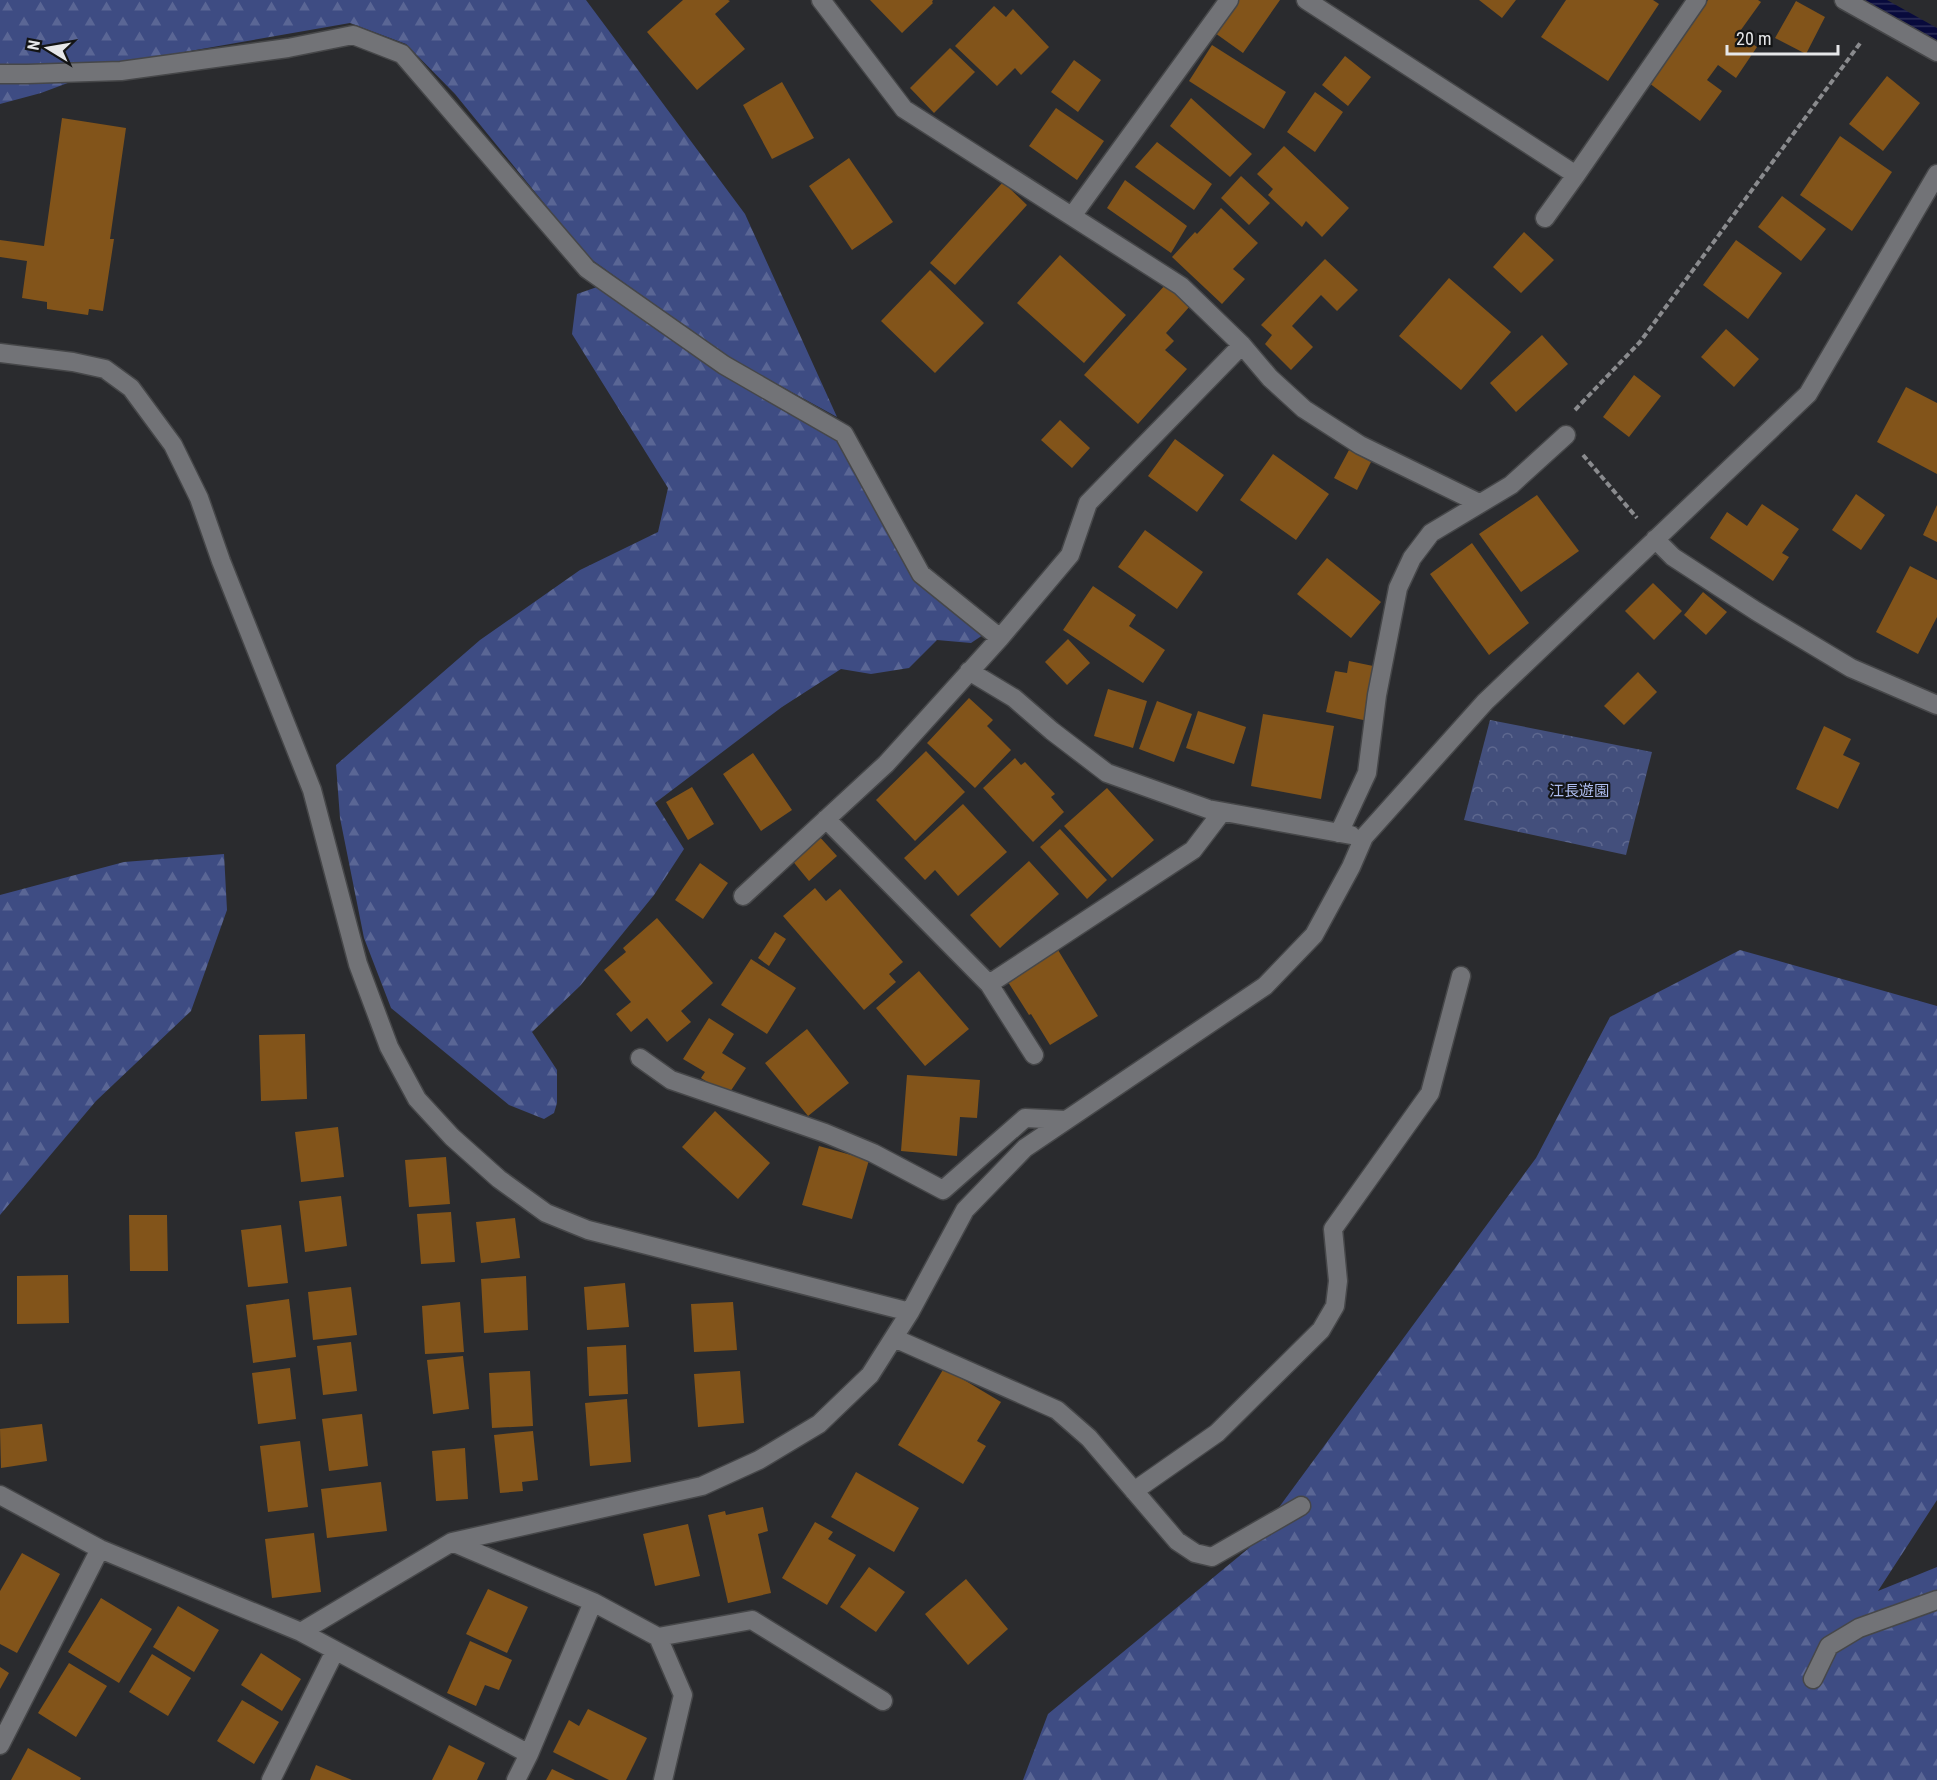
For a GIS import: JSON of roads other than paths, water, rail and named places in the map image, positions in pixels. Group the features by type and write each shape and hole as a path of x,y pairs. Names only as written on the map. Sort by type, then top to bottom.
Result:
{"street":[{"path":"822,0 904,110 1181,286 1242,345 1270,378 1304,409 1360,445 1479,503"},
{"path":"1072,216 1229,0"},
{"path":"1306,0 1576,175"},
{"path":"1545,218 1696,0"},
{"path":"1844,0 1937,52"},
{"path":"0,74 121,71 288,48 352,35 402,54 587,269 724,365 844,434 921,574 1000,638"},
{"path":"301,1632 452,1542 702,1486 759,1460 819,1424 870,1376 910,1312 965,1210 1025,1148 1265,986 1314,935 1351,867 1364,837 1485,702 1808,394 1937,174"},
{"path":"743,896 886,764 1000,638 1070,555 1088,503 1242,345"},
{"path":"0,353 73,362 105,369 131,388 173,445 199,498 221,561 312,790 358,964 389,1047 417,1099 452,1137 499,1179 546,1213 588,1230 910,1312"},
{"path":"1339,833 1367,773 1377,695 1398,588 1412,558 1431,533 1511,485 1566,435"},
{"path":"1655,539 1673,557 1756,611 1851,668 1937,705"},
{"path":"969,671 1014,698 1052,731 1107,773 1208,809 1364,837"},
{"path":"989,984 1193,850 1222,812"},
{"path":"826,819 989,984 1034,1055"},
{"path":"1134,1491 1217,1433 1321,1330 1335,1306 1338,1281 1333,1228 1430,1093 1461,976"},
{"path":"640,1058 671,1080 825,1133 873,1154 943,1190 1025,1118 1066,1120"},
{"path":"894,1338 1057,1410 1089,1438 1177,1541 1195,1553 1212,1557 1301,1506"},
{"path":"0,1496 100,1548 301,1632 529,1754"},
{"path":"452,1542 593,1602 658,1637 683,1695 663,1780"},
{"path":"0,1745 100,1548"},
{"path":"1813,1679 1829,1646 1859,1628 1937,1600"},
{"path":"516,1780 593,1602"},
{"path":"658,1637 752,1620 883,1701"},
{"path":"271,1780 335,1651"}],"park label":[{"name":"江長遊園","path":"1579,791"}]}
